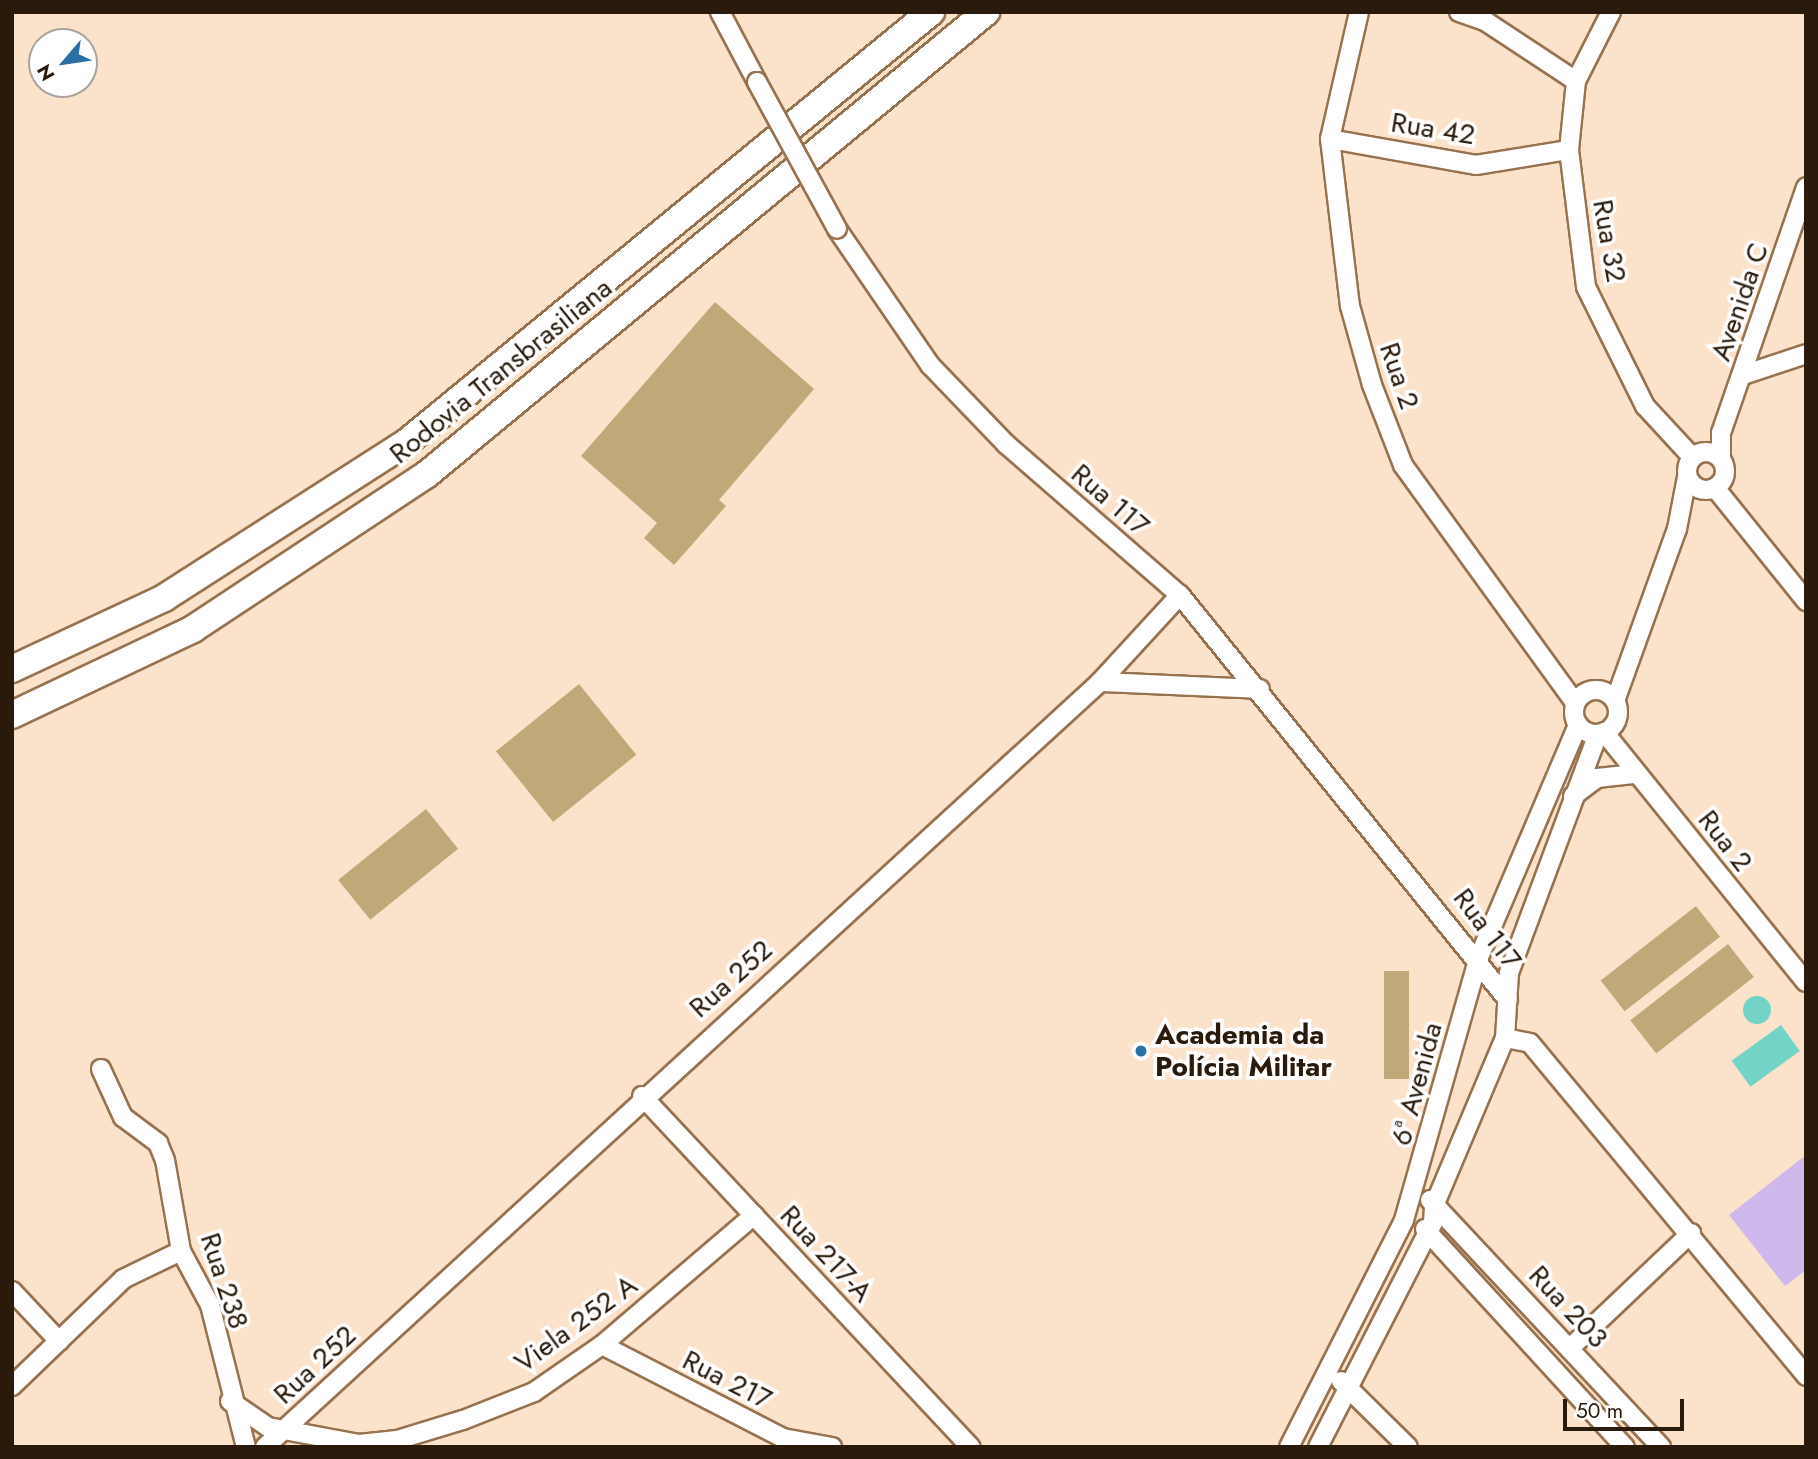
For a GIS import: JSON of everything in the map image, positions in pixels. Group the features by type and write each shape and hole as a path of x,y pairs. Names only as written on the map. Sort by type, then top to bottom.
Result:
{"highway":[{"name":"Rodovia Transbrasiliana","path":"12,669 164,598 407,442 931,12"},
{"name":"Rodovia Transbrasiliana","path":"12,715 193,628 426,475 986,12"}],"street":[{"name":"Rua 117","path":"720,12 837,229 930,365 1006,444 1180,595 1261,689 1479,957 1508,1000"},
{"name":"Rua 2","path":"1359,12 1331,139 1350,306 1404,466 1575,703"},
{"path":"1459,12 1485,21 1576,81"},
{"name":"Rua 32","path":"1611,12 1576,81 1569,150 1586,287 1644,406 1706,456"},
{"name":"Rua 42","path":"1331,139 1476,165 1569,150"},
{"name":"Avenida C","path":"1706,456 1721,433 1743,375 1806,187"},
{"path":"1743,375 1806,354"},
{"path":"1627,666 1598,690 1575,703 1578,725 1601,733 1618,715 1615,701 1677,529 1687,477 1706,456"},
{"path":"1706,456 1714,486 1806,601"},
{"path":"1687,477 1714,486"},
{"path":"1677,529 1714,486"},
{"name":"Rua 252","path":"265,1447 642,1096 1100,682 1180,595"},
{"path":"1100,682 1261,689"},
{"path":"1598,690 1615,701"},
{"name":"6ª Avenida","path":"1289,1447 1404,1220 1479,957 1578,725"},
{"name":"Rua 2","path":"1601,733 1806,982"},
{"name":"6ª Avenida","path":"1318,1447 1425,1229 1433,1222 1434,1206 1505,1038 1509,973 1573,796 1601,733"},
{"path":"1573,796 1597,778 1636,774"},
{"path":"1479,957 1509,973"},
{"path":"1505,1038 1530,1043 1691,1233 1806,1377"},
{"name":"Rua 238","path":"101,1069 123,1117 158,1143 165,1160 181,1251 210,1305 230,1401 246,1447"},
{"name":"Rua 217-A","path":"642,1096 971,1447"},
{"name":"Rua 203","path":"1412,1193 1424,1194 1661,1447"},
{"name":"Viela 252 A","path":"284,1430 359,1444 397,1440 534,1392 602,1345 754,1215"},
{"path":"1404,1220 1425,1229"},
{"name":"Rua 203","path":"1425,1229 1625,1447"},
{"path":"1570,1348 1691,1233"},
{"path":"12,1386 123,1279 181,1251"},
{"path":"12,1291 58,1341"},
{"name":"Rua 217","path":"602,1345 782,1442 832,1447"},
{"path":"1324,1376 1348,1383 1408,1447"},
{"name":"Rua 252","path":"230,1401 256,1422 284,1430"}],"shaded area":[{"path":"1806,1155 1806,1270 1785,1286 1729,1215"}],"water":[{"path":"1757,996 1767,1000 1771,1010 1767,1020 1757,1024 1747,1020 1743,1010 1747,1000"},
{"path":"1781,1025 1800,1051 1750,1087 1732,1061"}],"building":[{"path":"715,302 814,389 719,500 726,506 674,565 644,538 657,523 581,456"},
{"path":"579,684 636,755 553,822 496,751"},
{"path":"426,809 458,849 370,920 338,880"},
{"path":"1696,906 1720,937 1625,1011 1601,980"},
{"path":"1728,944 1754,977 1656,1053 1630,1020"},
{"path":"1384,971 1409,971 1409,1079 1384,1079"}],"place":[{"name":"Academia da Polícia Militar","path":"1141,1051"}]}
